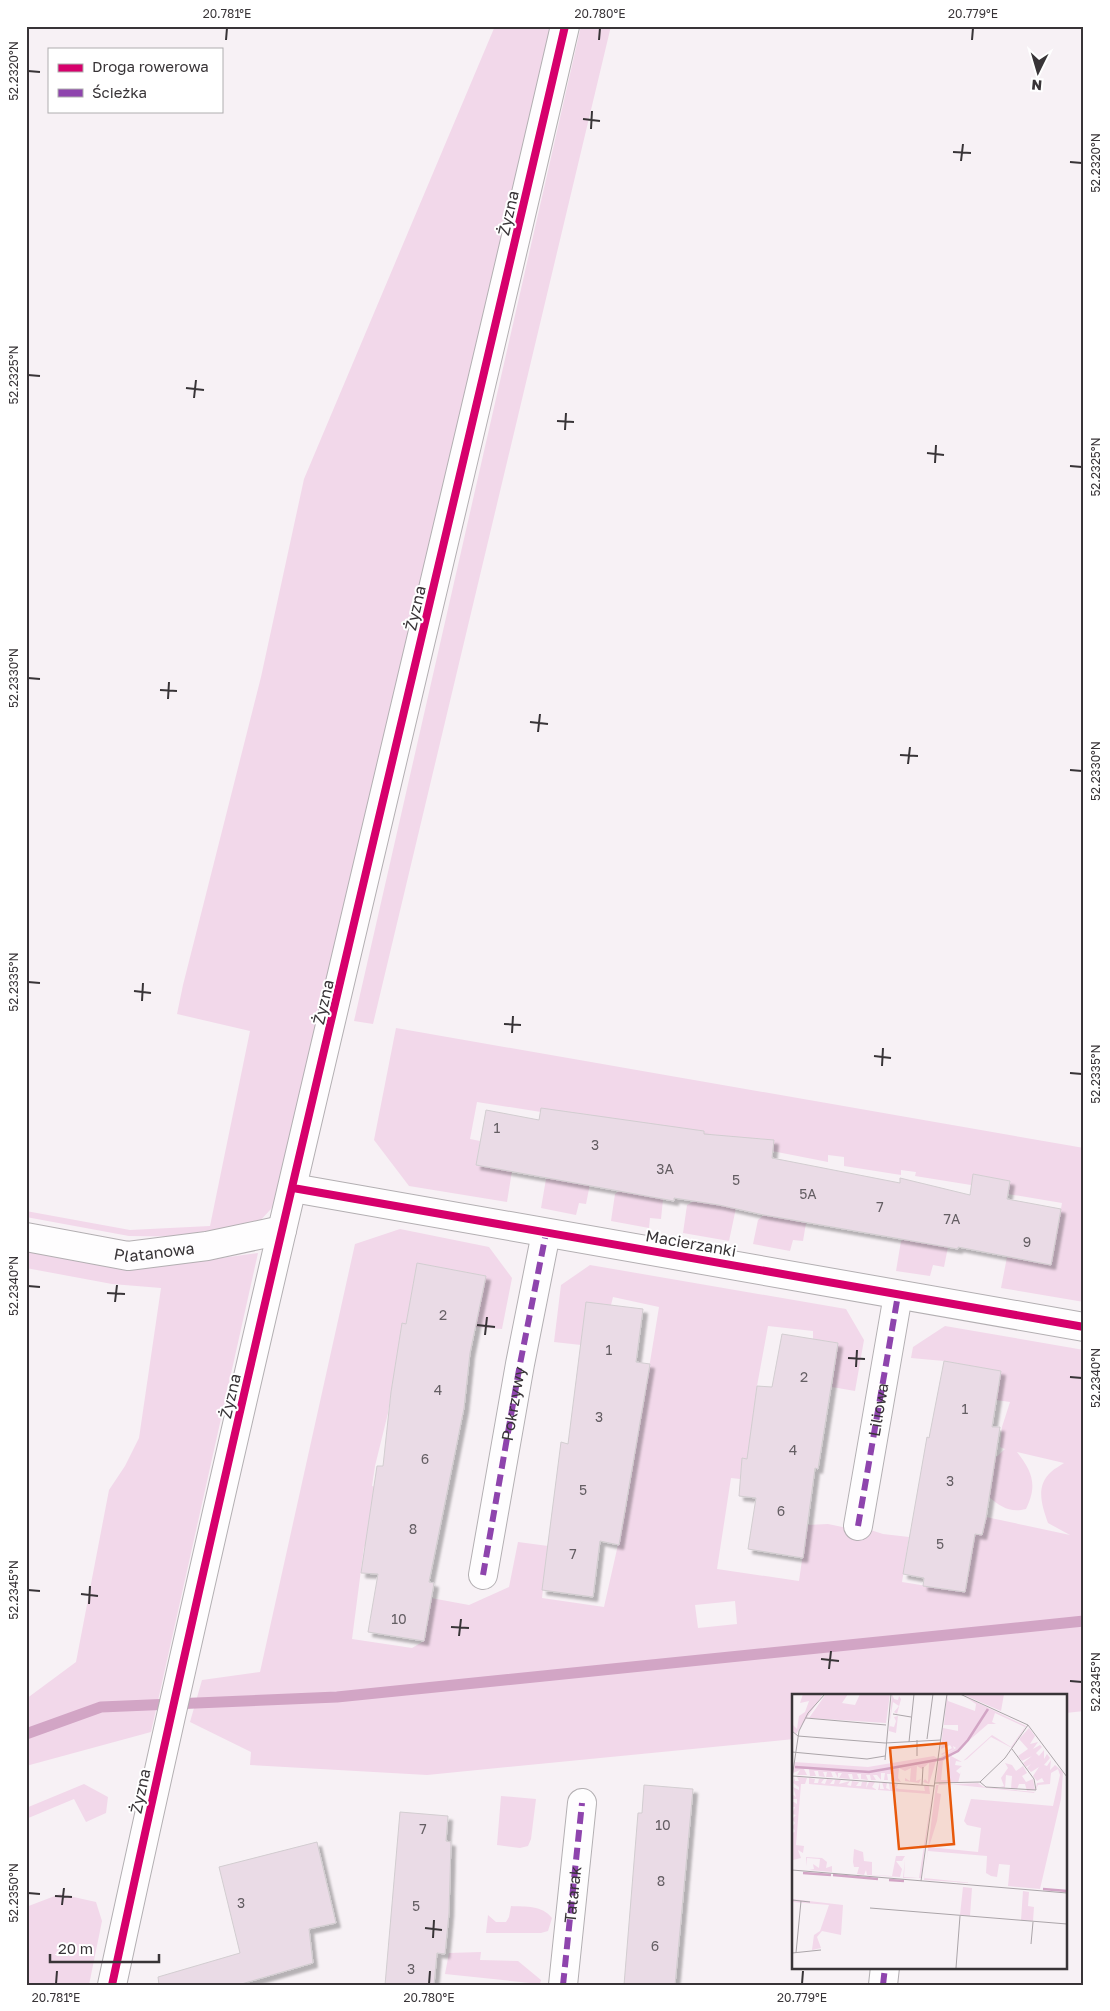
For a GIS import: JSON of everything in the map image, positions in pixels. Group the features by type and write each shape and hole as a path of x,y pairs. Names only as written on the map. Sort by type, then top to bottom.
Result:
{"street":[{"name":"Żyzna","path":"112,1985 168,1725 282,1230 294,1188 565,26"},
{"name":"Macierzanki","path":"294,1188 1084,1327"},
{"name":"Platanowa","path":"26,1237 128,1256 207,1246 282,1230"},
{"name":"Pokrzywy","path":"483,1575 520,1364 546,1233"},
{"name":"Liliowa","path":"858,1526 898,1295"},
{"name":"Tatarak","path":"563,1985 582,1803"},
{"path":"883,1985 885,1968"}],"shaded area":[{"path":"495,26 555,26 282,1187 271,1209 257,1224 211,1237 129,1236 26,1217 26,1211 130,1230 210,1226 250,1031 177,1014 183,985 261,677 304,479"},
{"path":"581,26 611,26 373,1024 354,1021"},
{"path":"396,1028 1084,1148 1084,1302 1001,1288 1007,1257 1051,1265 1062,1203 1008,1194 1010,1181 973,1174 971,1185 915,1176 916,1172 901,1170 901,1175 844,1166 844,1157 828,1155 828,1162 772,1151 773,1140 755,1138 754,1148 703,1138 704,1131 541,1112 477,1102 470,1139 480,1141 476,1165 512,1171 507,1202 409,1186 374,1140"},
{"path":"546,1179 590,1184 586,1204 579,1203 576,1215 541,1208"},
{"path":"619,1191 663,1199 661,1219 650,1218 649,1228 611,1221 615,1194"},
{"path":"694,1201 736,1208 729,1241 683,1233 687,1205"},
{"path":"764,1215 806,1223 803,1241 793,1240 790,1251 753,1244 758,1220"},
{"path":"400,1229 489,1247 512,1278 502,1329 475,1327 486,1276 417,1263 406,1324 402,1324 388,1413 375,1466 372,1486 380,1488 374,1537 364,1547 352,1639 412,1648 424,1641 431,1598 469,1605 509,1587 518,1542 548,1546 542,1598 604,1607 626,1509 659,1307 613,1297 611,1305 586,1303 581,1345 554,1342 561,1285 590,1265 846,1309 864,1340 855,1391 832,1387 838,1343 813,1339 813,1331 768,1326 757,1386 748,1459 742,1459 740,1479 731,1478 717,1569 799,1581 807,1525 828,1524 857,1530 858,1526 883,1534 909,1537 902,1582 965,1592 975,1534 982,1535 986,1517 1070,1535 1048,1523 1041,1496 1041,1490 1046,1478 1064,1463 1017,1452 1030,1472 1032,1479 1032,1493 1026,1509 1010,1510 989,1497 992,1461 1005,1449 1000,1447 1002,1427 1010,1402 996,1400 1001,1371 944,1361 911,1358 913,1347 945,1326 1084,1350 1084,1711 1068,1713 1068,1694 792,1694 792,1739 427,1775 250,1765 251,1752 190,1722 202,1680 260,1672 355,1244","holes":["735,1601 737,1624 698,1628 695,1605"]},
{"path":"905,1239 948,1247 944,1267 933,1265 930,1276 896,1271 901,1241"},
{"path":"26,1240 142,1267 258,1253 151,1732 26,1766 26,1699 76,1662 109,1490 125,1466 139,1438 161,1288 112,1284 26,1268"},
{"path":"84,1784 108,1797 106,1813 86,1822 74,1799 26,1819 26,1808"},
{"path":"501,1796 536,1799 531,1839 528,1846 520,1848 497,1845"},
{"path":"60,1894 96,1902 102,1921 89,1985 26,1985 26,1907"},
{"path":"511,1906 533,1907 548,1914 552,1918 548,1931 541,1933 486,1933 488,1915 496,1922 506,1922"},
{"path":"481,1952 480,1960 518,1961 541,1980 540,1984 445,1974 449,1953"}],"building":[{"path":"541,1108 704,1131 704,1134 774,1140 772,1158 900,1183 900,1178 970,1195 973,1174 1010,1181 1007,1199 1061,1209 1051,1265 958,1247 958,1249 764,1215 719,1205 674,1198 674,1201 476,1165 486,1110 539,1120"},
{"path":"417,1263 486,1276 470,1353 464,1408 429,1582 434,1583 424,1641 368,1632 378,1574 361,1573 377,1466 383,1466 391,1392 402,1323 406,1324"},
{"path":"586,1302 643,1309 636,1362 650,1364 619,1545 600,1541 593,1597 542,1590 561,1442 568,1444"},
{"path":"782,1334 838,1343 818,1469 815,1468 803,1558 748,1549 756,1498 739,1496 742,1458 747,1459 757,1386 772,1387"},
{"path":"944,1361 1001,1371 992,1427 1000,1427 986,1518 982,1535 975,1534 965,1592 923,1586 924,1578 903,1574 927,1437 929,1438"},
{"path":"644,1785 693,1789 675,1985 624,1985 638,1813 642,1813"},
{"path":"400,1812 448,1816 446,1841 451,1842 449,1913 445,1954 437,1953 434,1985 385,1985"},
{"path":"317,1842 336,1923 309,1929 313,1963 238,1985 159,1985 158,1977 240,1953 219,1867"}],"waterway":[{"path":"26,1734 101,1707 337,1697 1084,1621"}],"marked path":[{"path":"483,1575 520,1364 546,1233"},
{"path":"858,1526 898,1295"},
{"path":"563,1985 582,1803"},
{"path":"883,1985 885,1968"}],"cycle path":[{"path":"112,1985 277,1249 565,26"},
{"path":"293,1188 1084,1327"}]}
